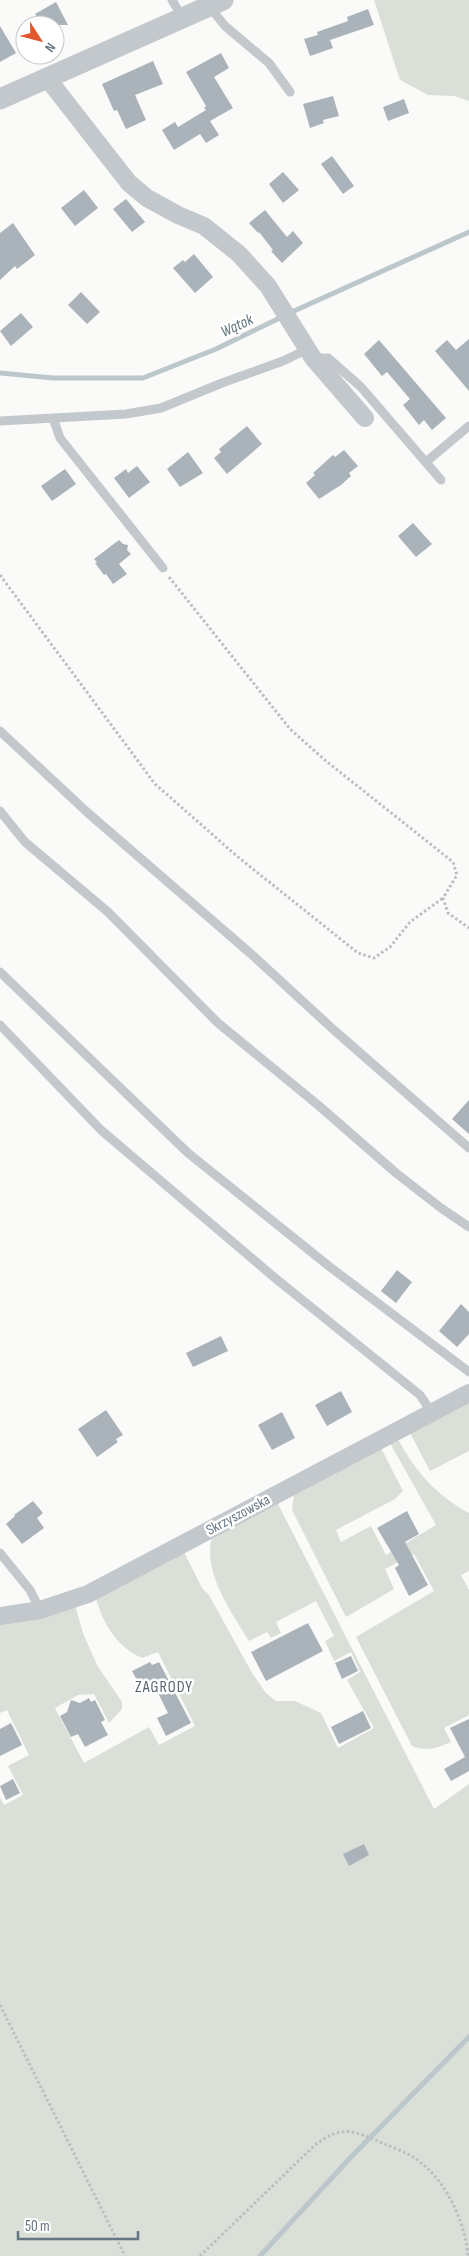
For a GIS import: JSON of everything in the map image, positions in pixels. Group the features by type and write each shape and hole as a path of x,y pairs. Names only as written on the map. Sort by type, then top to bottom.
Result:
{"street":[{"path":"0,98 47,78 177,8 216,3"},
{"path":"47,78 129,183 147,198 204,226 239,254 270,290 310,353 365,418"},
{"name":"Skrzyszowska","path":"0,1616 40,1610 88,1594 469,1393"}],"lane":[{"path":"216,3 225,26 269,63 290,92"},
{"path":"0,421 126,414 161,408 222,382 310,353 328,358 361,386 441,480"},
{"path":"53,418 60,438 163,568"},
{"path":"426,462 469,426"},
{"path":"0,731 88,813 250,953 335,1031 469,1148"},
{"path":"0,811 25,842 103,908 218,1023 318,1105 396,1173 469,1227"},
{"path":"0,972 188,1153 330,1267 469,1372"},
{"path":"0,1025 101,1130 275,1278 420,1395 432,1413"},
{"path":"0,1553 30,1590 40,1610"}],"path":[{"path":"0,575 154,784 238,857 358,953 374,958 390,946 410,922 443,898 458,875 452,862 326,761 290,729 163,568"},
{"path":"443,898 448,913 469,928"},
{"path":"0,2005 125,2256"},
{"path":"200,2256 315,2145 328,2135 344,2130 381,2142 420,2161 433,2174 448,2196 462,2226 468,2256"}],"shaded area":[{"path":"374,0 469,0 469,101 454,96 428,95 400,80"},
{"path":"469,1401 469,1451 430,1471 410,1433"},
{"path":"398,1439 412,1462 428,1482 447,1499 469,1513 469,1571 461,1575 469,1590 469,1715 444,1728 451,1742 441,1746 422,1749 412,1746 356,1637 434,1591 414,1554 385,1569 394,1589 346,1617 292,1510 294,1493 381,1448 403,1491 395,1499 336,1530 341,1542 371,1526 386,1555 436,1525 390,1443"},
{"path":"277,1502 434,1809 469,1784 469,2256 0,2256 0,1797 4,1805 23,1795 8,1766 29,1755 7,1710 0,1713 0,1623 75,1605 83,1633 97,1665 122,1702 122,1709 109,1723 94,1694 78,1695 55,1708 84,1763 149,1727 159,1745 195,1726 158,1652 142,1658 125,1648 107,1626 96,1599 184,1552 202,1588 209,1595 252,1673 266,1693 276,1701 295,1701 321,1713 338,1748 374,1728 347,1680 360,1672 351,1652 334,1661 325,1641 334,1636 316,1601 276,1622 281,1633 271,1638 267,1632 249,1641 220,1592 211,1564 210,1550 212,1537"}],"building":[{"path":"56,2 63,15 36,15"},
{"path":"368,9 374,25 330,40 333,48 310,56 304,39 318,35 317,32 348,21 347,17"},
{"path":"0,26 15,54 0,62"},
{"path":"221,53 229,68 214,77 233,108 210,121 219,135 206,143 200,134 174,150 162,130 175,122 178,127 206,110 204,108 206,106 186,72"},
{"path":"153,61 163,84 135,95 146,120 126,129 117,110 114,111 102,84"},
{"path":"333,96 339,116 323,120 324,123 310,128 303,104"},
{"path":"404,99 409,113 388,121 383,107"},
{"path":"332,156 354,186 343,194 321,164"},
{"path":"283,172 299,190 283,203 269,184"},
{"path":"84,190 98,208 75,226 61,208"},
{"path":"126,199 145,222 132,232 113,209"},
{"path":"265,210 287,237 293,231 303,243 282,263 271,251 273,250 259,232 249,223"},
{"path":"13,223 35,255 17,269 15,266 0,280 0,233"},
{"path":"194,254 213,277 195,293 173,268 183,260 185,262"},
{"path":"81,292 100,312 87,324 68,305"},
{"path":"21,313 33,327 11,346 0,331"},
{"path":"469,339 469,391 435,351 447,340 456,350"},
{"path":"379,340 446,418 432,430 424,420 419,425 403,405 410,399 387,372 382,376 364,354"},
{"path":"247,426 262,444 227,474 214,458 221,452 219,449"},
{"path":"344,450 358,466 349,473 351,476 341,485 319,499 306,483 315,475 313,473 333,455 335,457"},
{"path":"188,452 203,473 180,487 167,469"},
{"path":"137,466 150,482 129,498 114,478 126,469 128,473"},
{"path":"65,469 76,484 52,501 41,486"},
{"path":"413,523 432,544 416,557 398,536"},
{"path":"119,540 123,544 128,545 127,550 131,554 119,564 127,574 113,584 106,574 104,575 94,559"},
{"path":"469,1100 469,1134 452,1119"},
{"path":"397,1270 412,1282 396,1303 381,1291"},
{"path":"461,1304 469,1312 469,1334 457,1347 439,1331"},
{"path":"221,1336 228,1351 193,1367 186,1353"},
{"path":"341,1391 352,1412 327,1426 315,1405"},
{"path":"106,1410 123,1435 116,1439 118,1442 97,1457 78,1429"},
{"path":"282,1412 295,1438 272,1450 258,1425"},
{"path":"33,1501 43,1513 37,1518 44,1528 22,1544 6,1524 14,1515"},
{"path":"407,1511 419,1534 405,1542 428,1585 409,1596 395,1568 399,1565 377,1528"},
{"path":"308,1623 323,1651 266,1681 251,1652"},
{"path":"351,1656 358,1671 342,1679 335,1663"},
{"path":"150,1662 152,1665 159,1662 191,1723 166,1736 157,1718 168,1713 156,1689 148,1693 141,1681 138,1682 132,1671"},
{"path":"89,1698 91,1702 95,1700 105,1720 101,1722 108,1735 85,1747 78,1734 71,1737 60,1716 67,1712 71,1700 80,1703"},
{"path":"363,1711 371,1728 339,1744 331,1727"},
{"path":"469,1719 469,1771 451,1781 444,1769 465,1757 450,1728"},
{"path":"11,1723 22,1745 0,1756 0,1729"},
{"path":"13,1779 20,1793 6,1800 0,1786"},
{"path":"364,1844 369,1855 349,1866 343,1854"}],"waterway":[{"name":"Wątok","path":"0,373 53,378 143,378 216,349 294,311 469,232"},
{"path":"260,2256 351,2157 469,2037"}],"district":[{"name":"ZAGRODY","path":"164,1687"}]}
